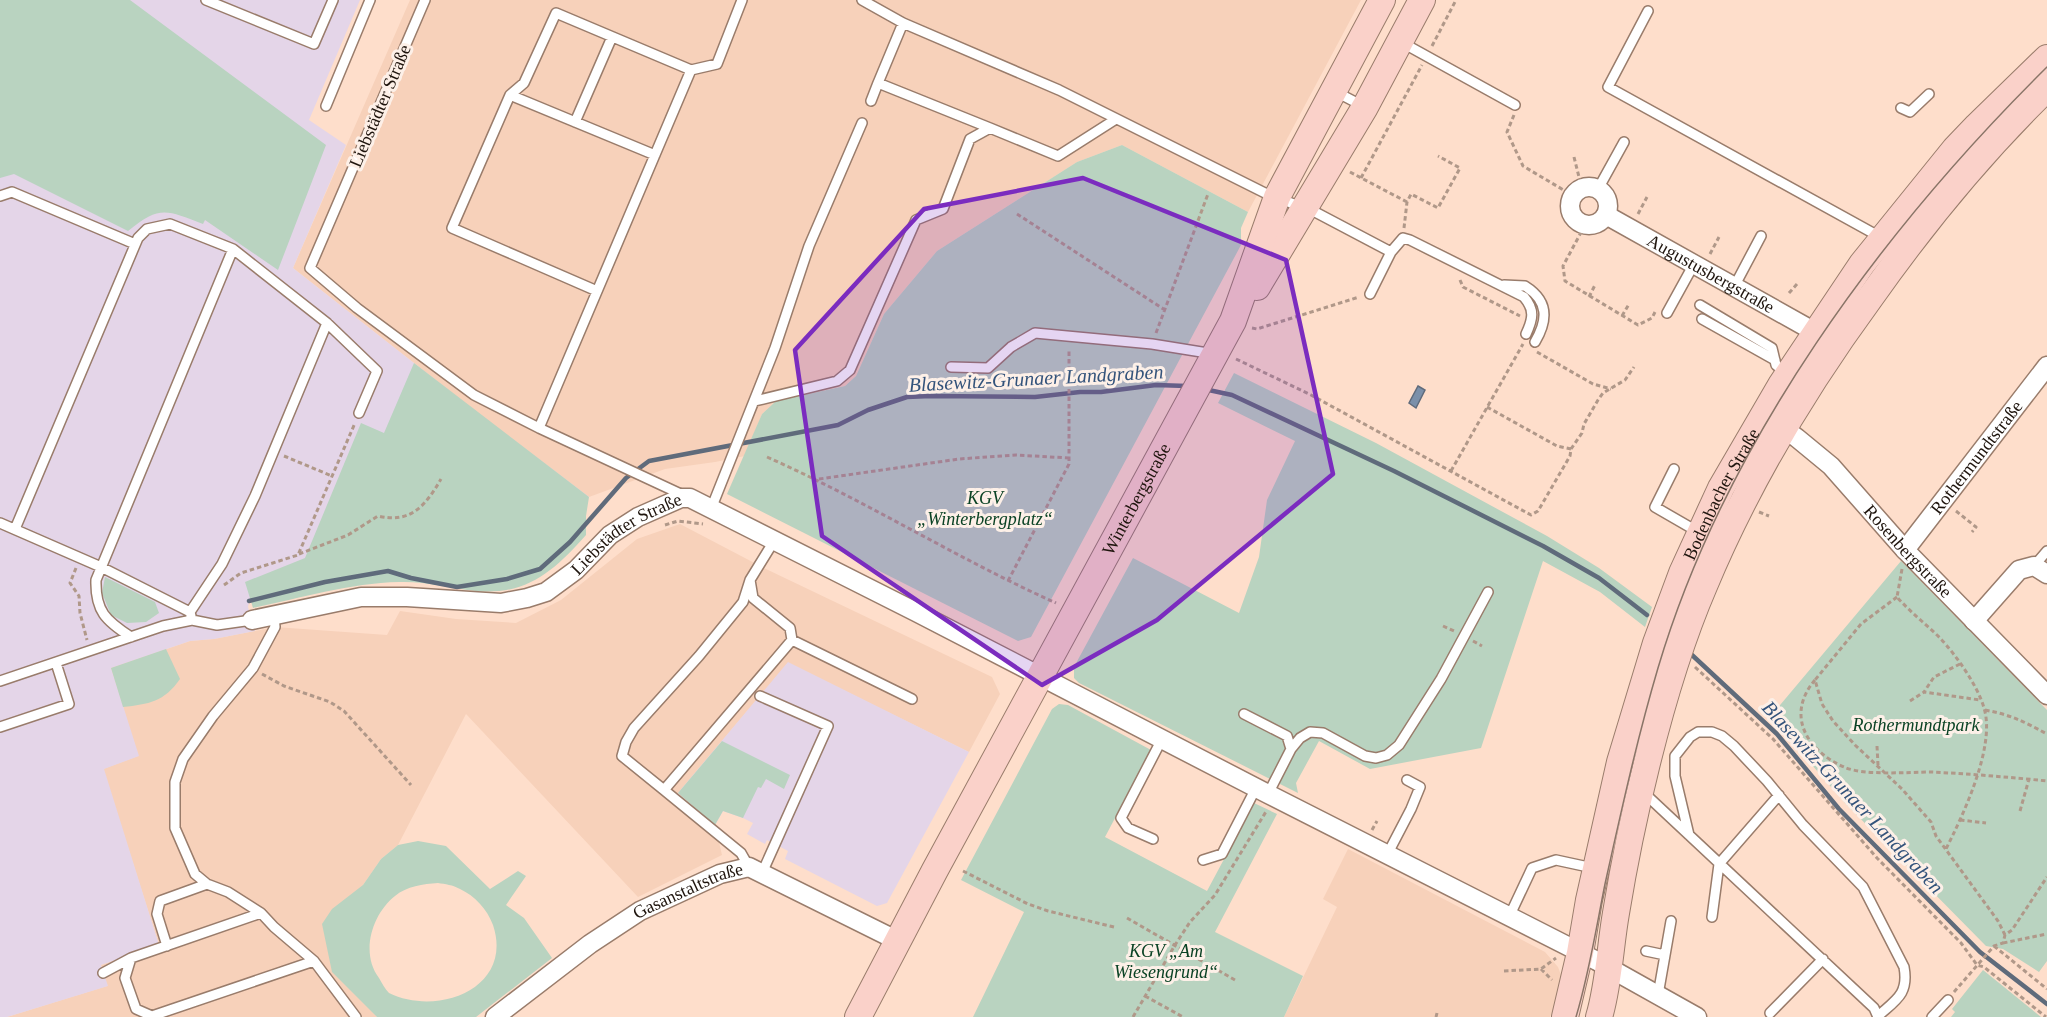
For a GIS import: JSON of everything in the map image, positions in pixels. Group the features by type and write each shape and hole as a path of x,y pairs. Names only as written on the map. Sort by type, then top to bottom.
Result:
{"street":[{"name":"Winterbergstraße","path":"1242,324 1277,197 1382,0"},
{"name":"Winterbergstraße","path":"858,1017 1197,387 1225,357 1263,274 1365,107 1422,0"},
{"name":"Bodenbacher Straße","path":"1599,1017 1616,913 1641,789 1668,687 1703,588 1741,504 1773,421 1781,367 1815,332 1882,238 1977,126 2047,58"},
{"name":"Bodenbacher Straße","path":"1564,1017 1569,955 1596,869 1620,762 1656,643 1682,573 1721,488 1836,345 1912,239 1965,175 2019,115 2047,88"},
{"path":"1587,186 1598,189 1608,203 1606,215 1597,223 1585,225 1574,219 1570,201 1576,188 1576,191 1587,186"},
{"name":"Augustusbergstraße","path":"1606,215 1700,262 1734,287 1815,332"},
{"name":"Rothermundtstraße","path":"1905,549 2047,366"},
{"name":"Rosenbergstraße","path":"1773,421 1831,466 1905,549 2047,695"},
{"name":"Liebstädter Straße","path":"252,620 361,597 407,597 501,603 527,598 546,592 576,570 610,535 638,517 681,498 690,498 708,517 774,540 916,612 1162,739 1263,797 1387,855 1509,917 1569,955"},
{"path":"1974,621 2019,570 2041,570"},
{"name":"Gasanstaltstraße","path":"495,1017 590,944 640,911 720,874 756,870 898,941"},
{"path":"1569,955 1608,967 1697,1017"}],"lane":[{"path":"206,0 314,44 333,0"},
{"path":"326,106 370,0"},
{"name":"Liebstädter Straße","path":"426,0 310,268 357,308 474,395 539,428 690,498"},
{"path":"597,291 452,228 510,95 524,83 556,13 691,70 717,64 742,0"},
{"path":"862,0 903,23 1059,90 1265,193 1304,207 1391,252"},
{"path":"1648,11 1608,87 1882,238"},
{"path":"871,101 903,23"},
{"path":"575,122 612,37"},
{"path":"1400,42 1515,105"},
{"path":"539,428 691,70"},
{"path":"878,83 1058,156 1116,118"},
{"path":"1334,91 1365,107"},
{"path":"1901,108 1910,112 1929,94"},
{"path":"510,95 655,155"},
{"path":"708,517 730,457 755,400 809,246 862,123"},
{"path":"755,400 837,381 850,370 916,220 944,209 970,139 990,128"},
{"path":"1598,189 1624,142"},
{"path":"0,196 12,192 135,244"},
{"path":"15,529 135,244 147,229 170,224 232,249 327,323 377,371 359,412"},
{"path":"1734,287 1761,236"},
{"path":"1370,294 1391,252 1403,238 1410,240 1524,297 1530,304 1533,314 1532,323 1524,339"},
{"path":"130,638 106,619 98,607 95,596 96,580 232,249"},
{"path":"1666,313 1700,262"},
{"path":"1501,285 1525,286 1540,299 1544,320 1534,346"},
{"path":"1700,304 1772,348 1781,367"},
{"path":"1702,319 1781,367"},
{"path":"0,681 191,616 222,564 273,452 327,323"},
{"path":"951,367 988,368 1011,347 1035,333 1152,344 1225,357"},
{"path":"1674,469 1655,507 1700,533"},
{"path":"0,523 101,567 191,616 217,625 252,620"},
{"path":"760,696 828,726 756,870 741,853 622,756 626,742 634,728 699,656 743,602 750,580 774,540"},
{"path":"2041,570 2047,550"},
{"path":"750,580 753,598 790,628 792,639"},
{"path":"1203,860 1222,854 1263,797 1291,749 1300,738 1310,732 1323,733 1365,756 1376,758 1387,755 1399,745 1441,679 1488,592"},
{"path":"274,615 275,627 253,668 213,716 183,759 175,782 175,828 195,874 207,884 228,892 261,913 314,961 356,1017"},
{"path":"792,639 912,699"},
{"path":"664,790 792,639"},
{"path":"0,727 69,704 56,663"},
{"path":"1244,714 1287,736 1291,749"},
{"path":"1641,789 1719,864 1823,959 1874,1008 1878,1016 1904,990 1906,980 1904,967 1863,887 1803,825 1740,753 1722,736 1712,732 1698,732 1690,737 1676,756 1674,776 1689,835"},
{"path":"1153,839 1128,828 1121,818 1162,739"},
{"path":"1387,855 1412,809 1420,787 1407,780"},
{"path":"1713,917 1719,864 1779,795"},
{"path":"1509,917 1532,868 1556,860 1596,869"},
{"path":"167,946 157,914 160,901 207,884"},
{"path":"103,973 132,958 261,913"},
{"path":"1658,995 1671,921"},
{"path":"1646,951 1665,955"},
{"path":"132,958 125,978 136,1009 152,1016 314,961"},
{"path":"1770,1013 1823,959"},
{"path":"1932,1017 1948,1000"}],"path":[{"path":"1361,178 1456,0"},
{"path":"1515,105 1515,115 1507,132 1523,166 1576,188 1574,157"},
{"path":"1403,238 1407,202 1411,194 1438,208 1460,168 1438,156"},
{"path":"1332,162 1407,202"},
{"path":"1152,344 1208,194"},
{"path":"1634,220 1647,197"},
{"path":"1017,214 1166,310"},
{"path":"1585,225 1563,266 1565,281 1638,325 1652,318 1658,307"},
{"path":"1700,262 1719,237"},
{"path":"1459,276 1463,287 1522,317"},
{"path":"1790,293 1797,284"},
{"path":"1589,297 1595,285"},
{"path":"1242,324 1257,329 1370,294"},
{"path":"1622,316 1629,304"},
{"path":"1008,581 1069,464 1069,335"},
{"path":"1451,471 1524,339"},
{"path":"1534,346 1593,384 1611,389"},
{"path":"1225,357 1311,395 1531,515 1538,511 1570,456 1571,449 1578,441 1584,424 1598,400 1625,380 1634,367"},
{"path":"1488,407 1557,446 1571,449"},
{"path":"298,555 359,412"},
{"path":"273,452 332,476"},
{"path":"817,479 959,459 1016,455 1070,458"},
{"path":"768,457 817,479 1008,581 1056,603"},
{"path":"204,591 215,593 241,573 298,555 348,535 378,516 389,519 403,517 414,512 425,505 441,479"},
{"path":"1953,509 1976,527 1972,532"},
{"path":"664,525 708,517"},
{"path":"1905,549 1897,597 1861,624 1806,691 1801,710 1802,728 1815,749 1845,768 1886,773 1977,774 2047,781"},
{"path":"80,558 70,582 79,596 80,614 90,651"},
{"path":"1897,597 1941,639 1960,664 1985,710 1984,752 1960,820 1946,849"},
{"path":"1687,660 1773,739 1877,858 1961,943 1977,965 1984,967 2046,1017"},
{"path":"1910,701 1924,692 1934,677 1960,664"},
{"path":"253,668 284,686 330,702 344,711 411,785"},
{"path":"1815,680 1822,704 1833,721 1854,745 1886,773 1931,822 1936,836 1998,921 2005,935"},
{"path":"1924,692 1980,700"},
{"path":"1985,710 2007,714 2047,734"},
{"path":"1877,746 1878,766"},
{"path":"2020,811 2029,779"},
{"path":"1133,1017 1190,922 1215,895 1263,797"},
{"path":"1960,820 1986,823"},
{"path":"1374,827 1377,821"},
{"path":"963,871 1028,904 1114,927"},
{"path":"2003,943 2005,935 2012,930 2047,877"},
{"path":"1127,918 1235,980"},
{"path":"1948,1000 1994,946 2047,934"},
{"path":"1994,946 2047,989"},
{"path":"1504,971 1541,969 1569,955"},
{"path":"1145,996 1183,1017"}],"highlighted area":[{"path":"1083,178 1286,260 1333,474 1157,620 1042,685 822,536 795,350 924,209"}],"shaded area":[{"path":"0,0 360,0 309,120 346,145 293,268 589,497 250,598 248,607 255,631 190,641 111,668 139,756 104,769 159,945 101,965 108,986 7,1017 0,1017"},
{"path":"410,0 1361,0 1248,212 1122,145 1077,162 937,251 884,314 856,376 845,386 776,401 762,414 745,456 665,469 589,497 293,268"},
{"path":"680,524 766,569 992,677 1000,694 969,752 788,663 678,793 715,825 722,855 638,897 466,714 398,845 381,859 363,885 365,1003 377,1017 7,1017 107,986 101,965 159,945 103,769 138,756 111,668 190,641 214,639 275,627 387,635 400,611 456,619 516,623 561,600 637,539"},
{"path":"788,662 969,752 887,903 877,906 785,859 788,851 767,840 765,844 747,834 753,823 743,818 723,811 715,825 678,793"},
{"path":"1348,849 1545,952 1558,967 1561,975 1558,998 1550,1017 1284,1017 1337,907 1323,899"}],"green space":[{"path":"0,0 130,0 326,145 278,270 205,220 203,224 171,213 156,214 128,231 14,174 0,178"},
{"name":"KGV „Winterbergplatz“","path":"1122,145 1248,212 1241,228 1241,245 1031,637 1018,641 727,494 762,414 776,401 845,386 856,376 884,314 937,251 1077,162"},
{"path":"414,363 589,497 586,535 563,559 539,578 510,589 476,591 418,583 381,583 344,588 253,608 245,582 305,558 361,423 384,433"},
{"path":"1234,373 1376,443 1547,536 1599,568 1652,607 1645,627 1600,592 1543,561 1481,748 1370,769 1319,741 1296,783 1298,793 1079,683 1074,678 1074,667 1133,558 1239,613 1259,557 1267,500 1295,441 1218,403"},
{"name":"Rothermundtpark","path":"1901,561 2047,710 2047,961 2039,972 2003,949 1986,946 1846,804 1770,717"},
{"path":"105,577 155,602 159,613 146,622 127,623 111,615 102,593"},
{"path":"166,649 180,679 168,693 155,701 123,707 111,668"},
{"name":"KGV „Am Wiesengrund“","path":"1059,704 1068,705 1151,750 1105,837 1207,891 1254,803 1277,814 1215,932 1303,976 1284,1017 973,1017 1024,912 961,880 1052,709"},
{"path":"722,741 790,775 784,789 766,779 761,788 758,787 743,818 723,811 715,825 678,793"},
{"path":"418,841 446,846 490,889 518,871 526,876 506,905 524,918 552,958 476,1017 377,1017 332,972 322,924 332,909 363,885 381,859 398,845","holes":["438,883 465,892 484,908 493,925 497,947 492,966 482,981 467,992 449,999 408,1000 389,993 373,968 370,957 371,934 380,913 395,896 415,886"]},
{"path":"1983,970 2041,1017 1951,1017 1955,1012 1952,1009"}],"water":[{"path":"1418,386 1425,390 1416,408 1409,403"}],"waterway":[{"name":"Blasewitz‐Grunaer Landgraben","path":"249,601 325,582 388,571 457,587 507,579 540,569 570,542 626,478 649,461 838,425 868,410 907,397 1035,397 1156,385 1187,386"},
{"name":"Blasewitz‐Grunaer Landgraben","path":"1204,389 1232,395 1394,471 1543,546 1599,578 1647,615"},
{"name":"Blasewitz‐Grunaer Landgraben","path":"1692,655 1777,734 1839,809 1980,952 2047,1004"}],"tram line":[{"path":"1576,1017 1589,968 1605,884 1630,776 1658,668 1687,584 1724,502 1767,422 1816,344 1869,269 1926,198 1986,130 2047,67"}]}
